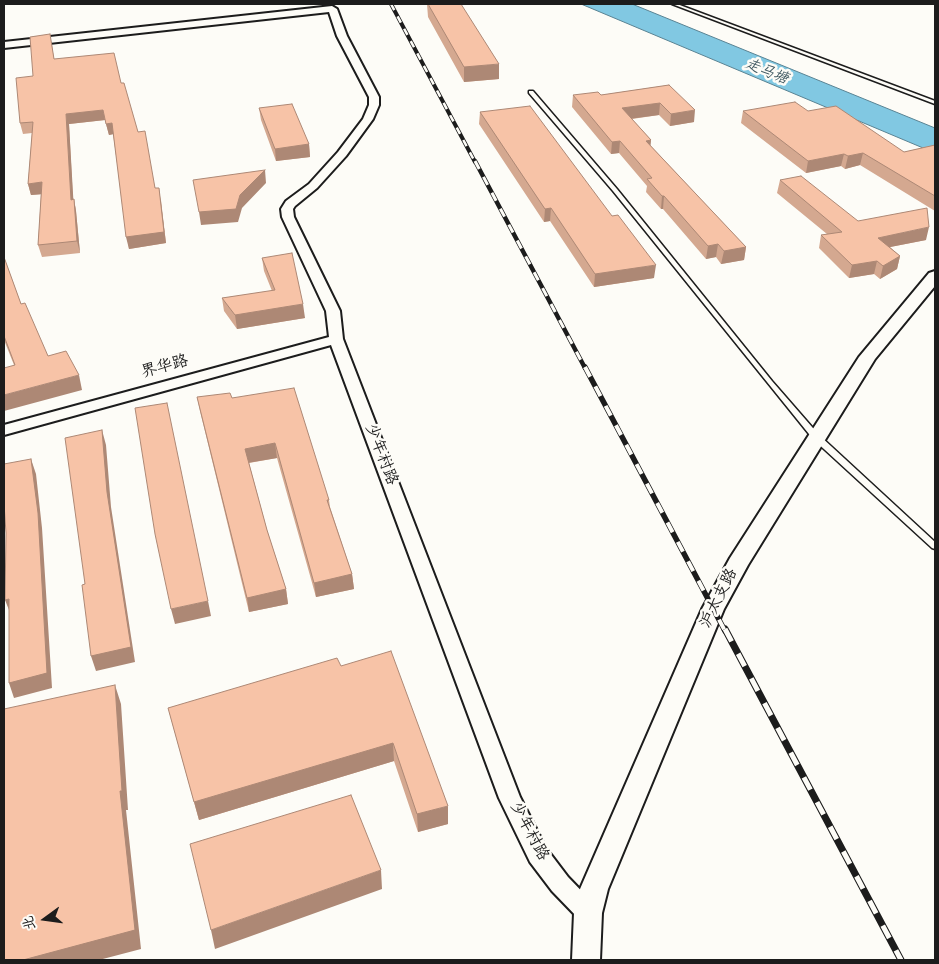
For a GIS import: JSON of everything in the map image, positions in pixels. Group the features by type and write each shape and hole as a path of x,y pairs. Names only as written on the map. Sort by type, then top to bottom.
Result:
{"street":[{"name":"少年村路","path":"4,44 332,9 342,36 374,97 374,105 368,119 352,142 313,186 290,204 287,213 333,310 336,339 510,798 538,855 560,884 588,913"},
{"name":"沪太支路","path":"586,960 588,913 603,865 714,609 738,563 868,356 935,276"},
{"name":"界华路","path":"4,430 336,339"}],"lane":[{"path":"674,4 935,103"},
{"path":"531,92 615,190 816,437 935,546"}],"water":[{"name":"走马塘","path":"581,4 632,4 935,128 935,153"}],"building":[{"path":"428,4 461,4 499,64 464,67"},
{"path":"50,34 54,59 114,53 121,83 124,83 138,132 145,131 155,188 159,188 164,232 126,237 112,123 106,124 103,110 66,114 71,200 74,199 77,241 38,245 42,182 28,184 33,122 20,123 16,78 33,76 30,37"},
{"path":"669,85 695,110 671,114 660,103 622,108 651,140 646,141 746,247 724,251 718,244 708,246 647,179 652,178 620,141 612,142 573,95 598,92 601,95"},
{"path":"795,102 808,111 836,106 904,152 935,145 935,196 863,153 848,156 844,154 808,161 743,111"},
{"path":"292,104 309,144 275,149 259,108"},
{"path":"530,106 612,216 618,215 656,265 595,274 551,208 545,209 480,112"},
{"path":"265,170 240,195 236,209 199,212 193,180"},
{"path":"801,176 858,221 927,208 929,227 878,238 900,256 883,266 877,261 852,265 821,235 842,232 780,180"},
{"path":"292,253 303,304 235,315 222,298 275,290 262,258"},
{"path":"4,257 21,304 25,303 48,356 66,351 79,375 4,395 4,368 15,365 4,336"},
{"path":"294,388 329,500 327,500 352,574 314,583 275,443 245,449 267,530 286,589 247,598 197,397 230,393 232,398"},
{"path":"167,403 208,601 171,609 155,534 135,408"},
{"path":"102,430 107,492 131,647 91,656 82,585 85,584 65,438"},
{"path":"31,459 38,513 47,673 9,683 9,599 5,600 4,464"},
{"path":"391,651 448,806 417,814 393,743 194,802 168,708 337,658 341,666"},
{"path":"115,685 122,791 120,791 135,930 23,960 4,960 4,709"},
{"path":"351,795 381,870 211,930 190,844"}],"railway":[{"path":"391,4 475,162"},
{"path":"475,161 585,368"},
{"path":"585,367 725,631"},
{"path":"725,629 901,960"}]}
